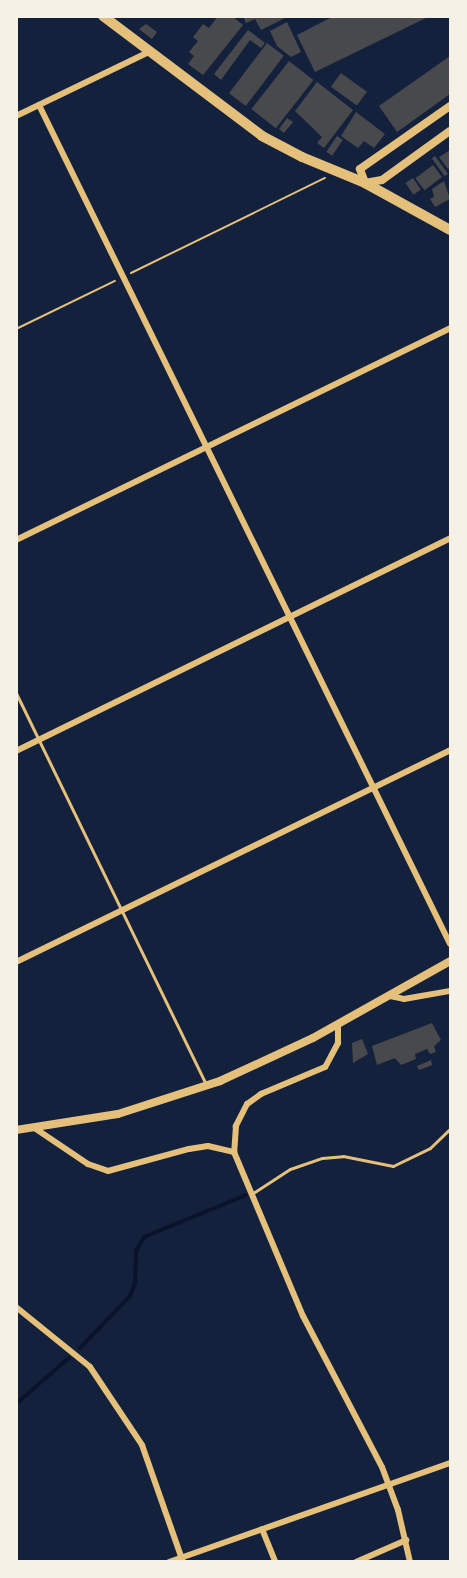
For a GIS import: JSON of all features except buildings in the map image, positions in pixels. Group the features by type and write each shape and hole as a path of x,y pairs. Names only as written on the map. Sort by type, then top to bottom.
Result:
{"main road":[{"path":"102,16 262,136 365,183 450,228"}],"street":[{"path":"16,116 149,52"},
{"path":"39,105 125,276 450,945"},
{"path":"450,106 360,169 365,183 382,180 450,132"},
{"path":"16,540 450,328"},
{"path":"16,751 450,538"},
{"path":"16,962 450,750"},
{"path":"16,1130 36,1129 118,1114 207,1086 300,1045 450,961"},
{"path":"390,996 404,999 450,991"},
{"path":"338,1024 338,1043 325,1067 261,1094 248,1104 236,1126 234,1152 303,1316 389,1483 410,1562"},
{"path":"36,1129 88,1164 108,1171 208,1146 234,1152"},
{"path":"16,1307 90,1367 103,1386 142,1445 183,1559"},
{"path":"170,1562 450,1463"},
{"path":"262,1529 275,1562"},
{"path":"356,1562 406,1540"}],"lane":[{"path":"16,693 207,1086"},
{"path":"253,1193 290,1169 322,1158 343,1156 393,1166 430,1148 450,1129"}],"path":[{"path":"16,328 324,180 331,168"}],"waterway":[{"path":"80,1348 130,1296 135,1283 136,1251 144,1237 246,1195"},
{"path":"16,1404 69,1358"}]}
